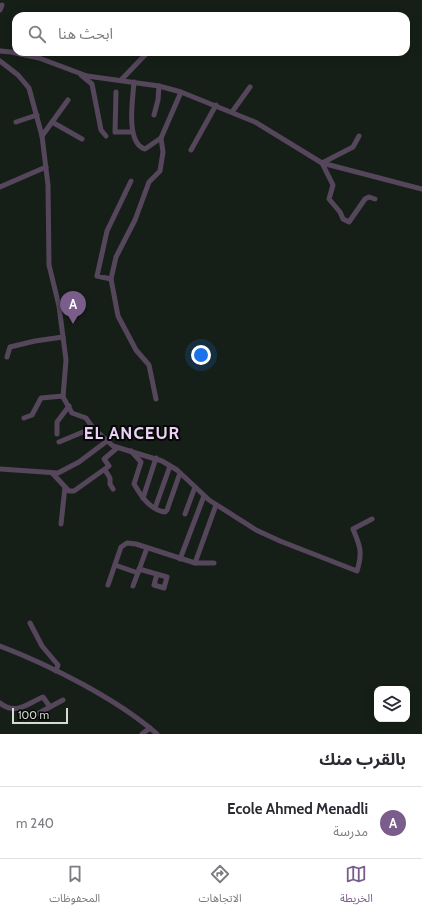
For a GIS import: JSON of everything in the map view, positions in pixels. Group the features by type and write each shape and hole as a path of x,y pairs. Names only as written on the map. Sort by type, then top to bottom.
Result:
{"street":[{"path":"0,51 12,53"},
{"path":"28,56 39,58 79,74 159,86 181,92 216,105 267,128 322,163 422,189"},
{"path":"121,80 144,56"},
{"path":"0,60 25,82 29,88 42,136 46,167 49,265 59,306 66,360 63,396 72,413 86,418 93,428 117,448 131,450 156,458 170,466 216,505 267,536 358,571 361,550 353,529 372,519"},
{"path":"79,74 92,84 101,130 106,136"},
{"path":"134,82 132,132 137,144 144,149 161,138"},
{"path":"154,115 158,100 159,86"},
{"path":"232,112 250,87"},
{"path":"116,92 115,132 132,132"},
{"path":"156,399 149,365 136,350 118,316 111,279 116,257 135,220 149,182 160,171 163,152 161,138 181,92"},
{"path":"42,136 68,100"},
{"path":"191,150 216,105"},
{"path":"16,122 37,115"},
{"path":"52,122 82,139"},
{"path":"322,163 353,147 358,136"},
{"path":"322,163 333,185 329,199 346,221 351,220 368,197 375,199"},
{"path":"0,187 46,167"},
{"path":"111,279 97,276 107,231 131,181"},
{"path":"7,357 10,347 63,337"},
{"path":"24,418 32,415 41,398 63,396"},
{"path":"57,434 57,422 69,406"},
{"path":"59,442 83,432 87,433 93,428"},
{"path":"0,469 58,473 66,470 107,441"},
{"path":"52,473 69,491 74,491 109,466 104,458 117,448"},
{"path":"131,450 141,462 134,482 143,498 155,508 163,512 166,512 180,473"},
{"path":"143,498 156,458"},
{"path":"155,508 170,466"},
{"path":"104,470 110,478 110,486 113,489"},
{"path":"61,524 65,487"},
{"path":"185,514 195,487"},
{"path":"180,559 204,496"},
{"path":"195,563 216,505"},
{"path":"108,585 124,544 130,543 195,563 214,563"},
{"path":"133,586 147,548"},
{"path":"115,564 139,571 158,574"},
{"path":"30,623 42,646 58,665 56,672"},
{"path":"0,646 56,672 122,707 157,734"},
{"path":"0,702 8,708 15,709 43,697 50,707"},
{"path":"37,714 63,700"},
{"path":"142,734 150,728"}],"place":[{"name":"Ecole Ahmed Menadli","path":"73,324"}],"district":[{"name":"EL ANCEUR","path":"132,433"}]}
